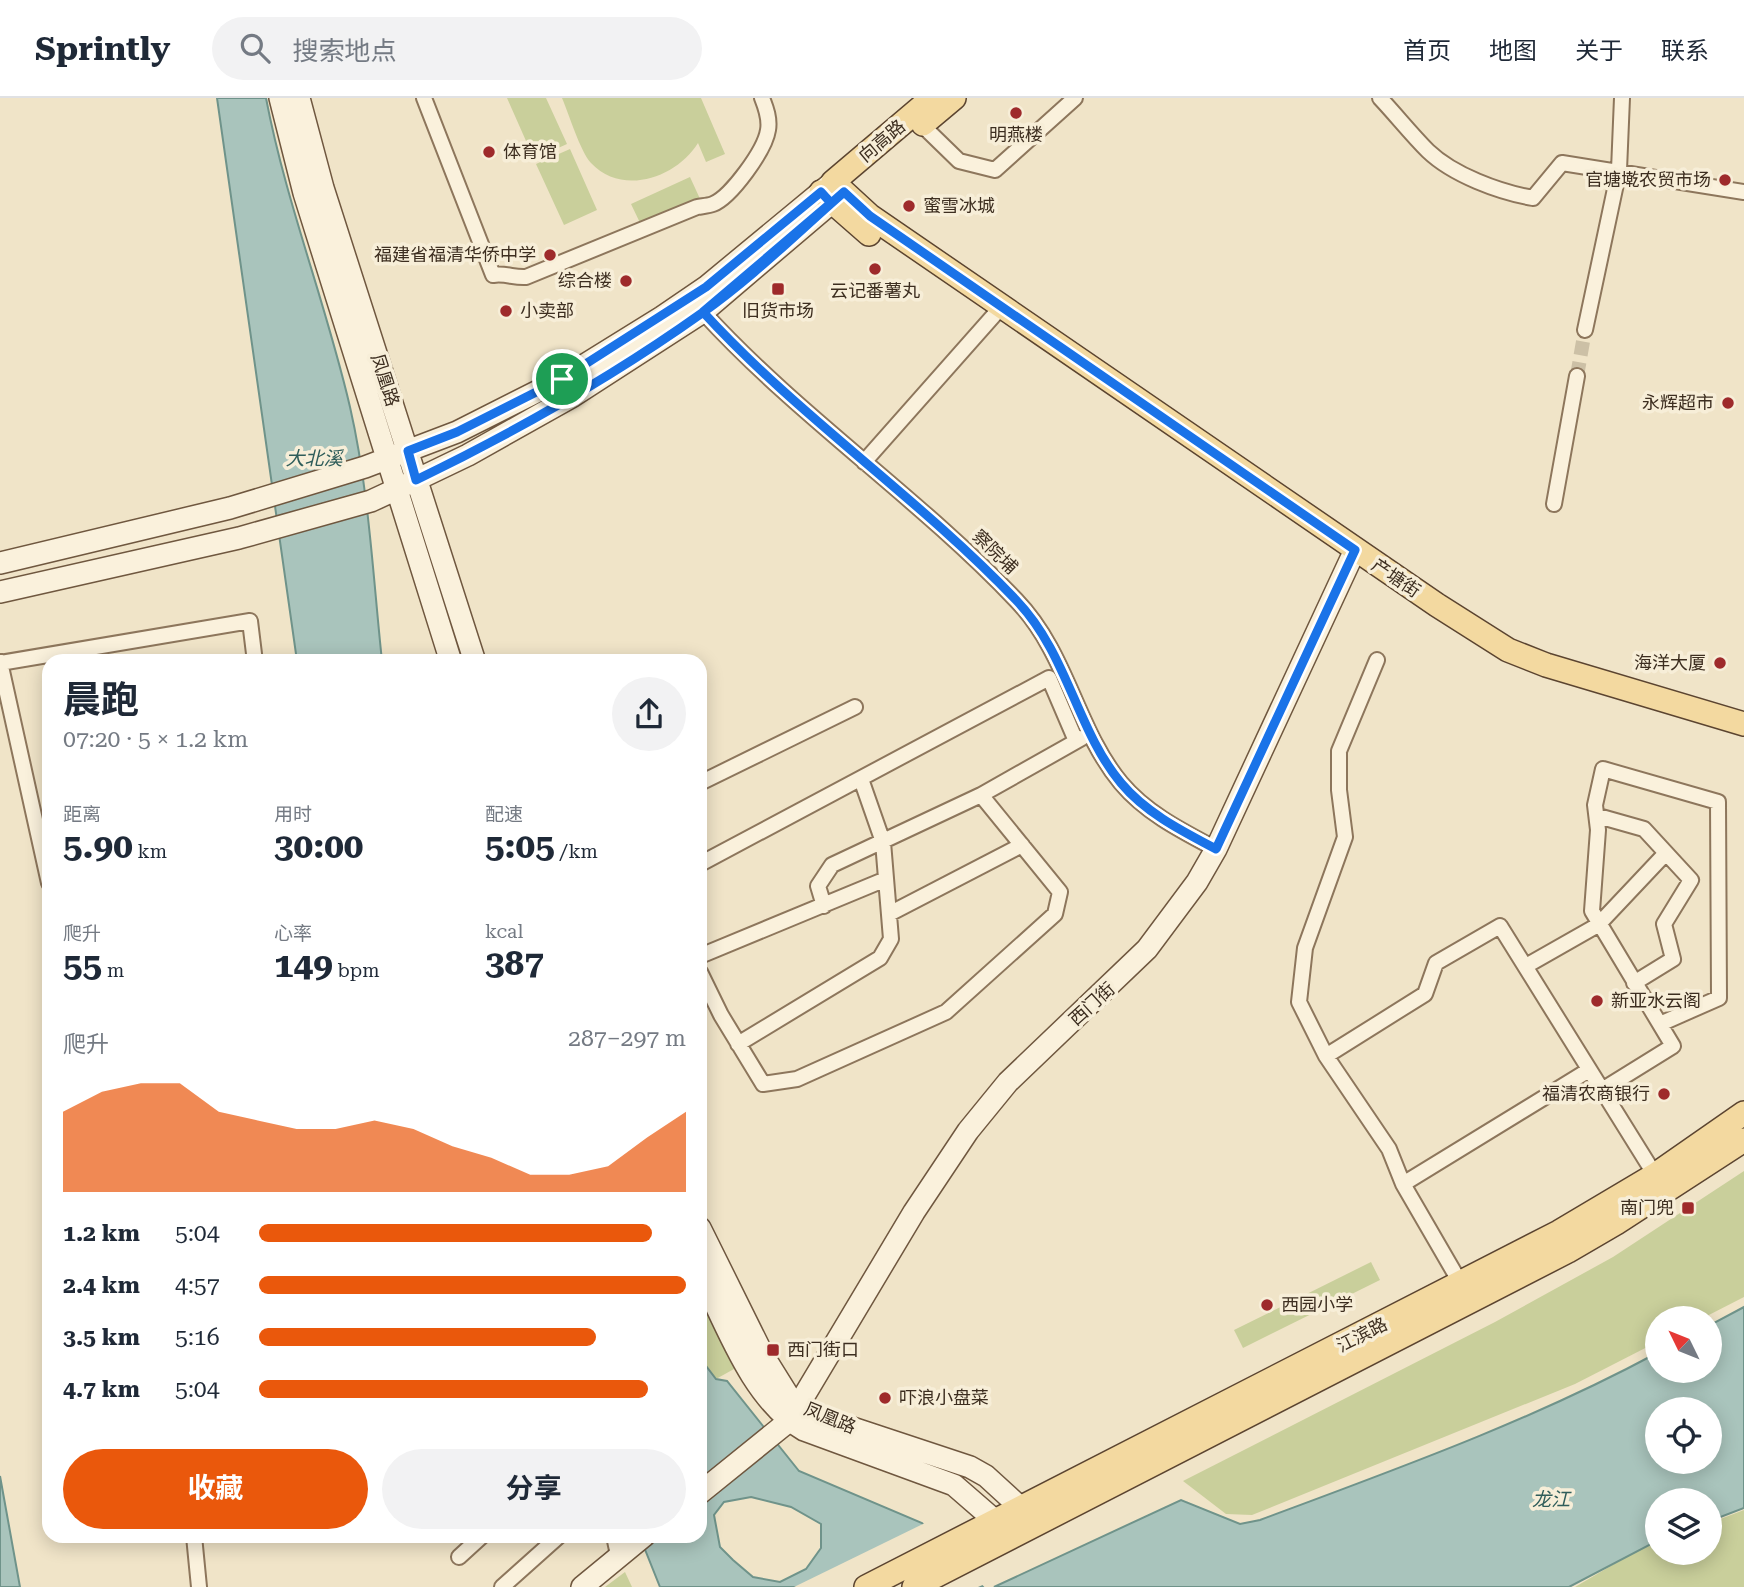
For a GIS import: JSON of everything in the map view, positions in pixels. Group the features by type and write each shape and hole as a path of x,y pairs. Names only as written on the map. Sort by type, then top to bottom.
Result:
{"main road":[{"name":"向高路","path":"832,192 932,98"},
{"name":"向高路","path":"832,192 954,98"},
{"name":"产塘街","path":"832,192 1353,555 1508,650 1546,665 1744,724"},
{"path":"1353,555 1503,661 1744,738"},
{"name":"江滨路","path":"972,1546 996,1521 1606,1207 1744,1114"},
{"name":"江滨路","path":"972,1546 1014,1537 1567,1251 1616,1223 1744,1140"},
{"path":"866,1587 972,1546"},
{"path":"914,1587 972,1546"}],"street":[{"name":"凤凰路","path":"280,98 304,193 448,654"},
{"name":"凤凰路","path":"299,98 323,188 472,654"},
{"path":"424,98 493,275 506,273 517,278 526,277 697,207 715,204 750,167 762,147 768,130 768,114 762,98"},
{"path":"922,125 959,161 995,170 1075,98"},
{"path":"1380,98 1430,153 1461,173 1518,195 1533,198 1562,163 1744,192"},
{"path":"1585,330 1619,170 1622,98"},
{"name":"向高路","path":"0,563 230,508 365,467 457,432 562,379 662,317 832,192"},
{"path":"0,592 239,538 371,501 416,480 573,396 703,312 832,192"},
{"path":"864,462 999,310"},
{"name":"察院埔","path":"703,312 776,385 978,562 1018,602 1062,666 1100,753 1123,785 1152,813 1216,849"},
{"path":"1554,504 1577,376"},
{"name":"西门街","path":"790,1419 914,1212 968,1131 1016,1074 1111,987 1147,949 1197,883 1216,849 1353,555"},
{"path":"54,654 250,621 254,654"},
{"path":"42,656 0,663 42,852"},
{"path":"1377,660 1339,751 1339,790 1345,837 1305,948 1299,1002 1326,1056 1389,1149 1404,1184 1461,1283"},
{"path":"707,860 1049,678 1076,741"},
{"path":"707,780 855,707"},
{"path":"824,906 818,886 832,865 981,795 1092,732"},
{"path":"1602,1090 1673,1046 1592,911 1598,816 1595,804 1603,769 1718,802 1719,998 1661,1024"},
{"path":"738,1044 880,958 891,939 883,842 861,779"},
{"path":"707,985 763,1084 797,1079 946,1012 1055,914 1060,892 981,795"},
{"path":"1598,816 1644,830 1691,880 1664,924 1673,959 1633,983"},
{"path":"889,914 1022,845"},
{"path":"1526,966 1598,925 1665,854"},
{"path":"707,953 886,878"},
{"path":"1326,1056 1425,994 1436,964 1500,926 1655,1175"},
{"path":"1404,1184 1589,1070"},
{"name":"凤凰路","path":"707,1242 778,1384 790,1419"},
{"name":"凤凰路","path":"707,1285 764,1395 790,1419 804,1430 954,1485 1014,1537"},
{"name":"凤凰路","path":"790,1419 816,1416 970,1467 986,1476 1039,1524"},
{"path":"707,1487 790,1419"},
{"path":"195,1543 199,1587"},
{"path":"459,1557 474,1543"},
{"path":"502,1587 551,1543"},
{"path":"582,1587 627,1544"}],"green space":[{"path":"507,98 546,98 567,144 534,159"},
{"path":"562,98 701,98 725,154 706,162 698,143 689,155 663,173 649,179 618,179 591,163"},
{"path":"570,149 597,210 564,225 536,164"},
{"path":"690,177 701,201 642,227 631,204"},
{"path":"1744,1171 1744,1297 1722,1308 1722,1306 1645,1306 1645,1348 1575,1384 1252,1515 1226,1514 1183,1481 1495,1322 1613,1257"},
{"path":"1371,1262 1380,1280 1243,1348 1234,1330"},
{"path":"707,1303 743,1364 716,1379 707,1367"},
{"path":"1744,1510 1744,1587 1575,1587 1645,1547 1645,1565 1722,1565 1722,1518"},
{"path":"625,1572 632,1587 605,1587"}],"water":[{"name":"大北溪","path":"217,98 266,98 284,176 350,407 366,502 381,654 296,654"},
{"name":"龙江","path":"1744,1307 1744,1508 1722,1516 1722,1488 1645,1488 1645,1547 1569,1587 994,1587 1181,1500 1240,1524 1260,1520 1511,1423 1645,1359 1645,1383 1722,1383 1722,1319"},
{"path":"707,1367 716,1379 727,1381 799,1471 922,1523 983,1587 660,1587 642,1543 707,1543","holes":["751,1497 791,1507 821,1524 821,1548 806,1569 780,1582 753,1577 720,1547 714,1515 724,1502"]},
{"path":"0,1476 20,1587 0,1587"}],"pier":[{"path":"927,1522 985,1584 978,1587 794,1587"}],"tunnel":[{"path":"1577,376 1585,330"}],"place":[{"name":"明燕楼","path":"1016,113"},
{"name":"体育馆","path":"489,152"},
{"name":"官塘墘农贸市场","path":"1725,180"},
{"name":"蜜雪冰城","path":"909,206"},
{"name":"福建省福清华侨中学","path":"550,255"},
{"name":"云记番薯丸","path":"875,269"},
{"name":"综合楼","path":"626,281"},
{"name":"旧货市场","path":"778,289"},
{"name":"小卖部","path":"506,311"},
{"name":"永辉超市","path":"1728,403"},
{"name":"海洋大厦","path":"1720,663"},
{"name":"新亚水云阁","path":"1597,1001"},
{"name":"福清农商银行","path":"1664,1094"},
{"name":"南门兜","path":"1688,1208"},
{"name":"西园小学","path":"1267,1305"},
{"name":"西门街口","path":"773,1350"},
{"name":"吓浪小盘菜","path":"885,1398"}],"route":[{"path":"562,379 457,432 408,451 416,480 468,455 573,396 703,312 844,192 870,216 1003,305 1355,550 1216,849 1152,813 1113,773 1100,753 1062,666 1018,602 913,503 776,385 703,312 831,203 821,192 706,287 562,379"}]}
